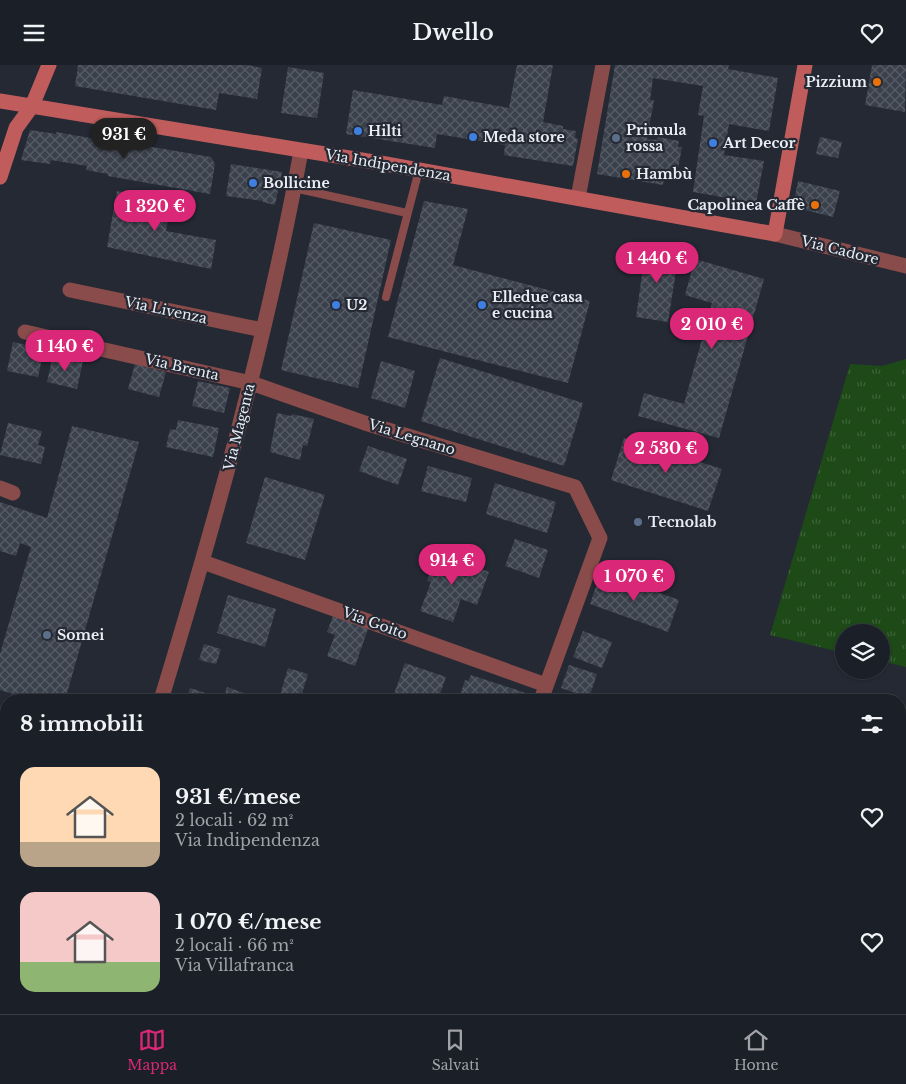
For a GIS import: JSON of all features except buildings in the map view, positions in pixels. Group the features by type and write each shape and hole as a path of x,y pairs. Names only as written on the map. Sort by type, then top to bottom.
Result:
{"street":[{"path":"0,177 16,128 32,106 49,65"},
{"path":"578,198 603,65"},
{"path":"775,234 805,65"},
{"name":"Via Indipendenza","path":"0,101 419,170 775,234"},
{"name":"Via Magenta","path":"164,694 203,562 251,383 301,151"},
{"name":"Via Cadore","path":"775,234 906,266"},
{"name":"Via Livenza","path":"70,290 263,330"},
{"name":"Via Brenta","path":"25,332 251,383"},
{"name":"Via Legnano","path":"251,383 365,423 575,487 600,538 546,685"},
{"name":"Via Goito","path":"203,562 546,685"},
{"path":"543,694 546,685"}],"lane":[{"path":"386,297 419,170"},
{"path":"294,188 407,213"}],"green space":[{"path":"906,359 906,667 890,663 890,624 835,624 835,651 770,635 850,364 882,366"}],"place":[{"name":"Pizzium","path":"877,82"},
{"name":"Hilti","path":"358,131"},
{"name":"Meda store","path":"473,137"},
{"name":"Primula rossa","path":"616,138"},
{"name":"Art Decor","path":"713,143"},
{"name":"Hambù","path":"626,174"},
{"name":"Bollicine","path":"253,183"},
{"name":"Capolinea Caffè","path":"815,205"},
{"name":"U2","path":"336,305"},
{"name":"Elledue casa e cucina","path":"482,305"},
{"name":"Tecnolab","path":"638,522"},
{"name":"Somei","path":"47,635"}]}
